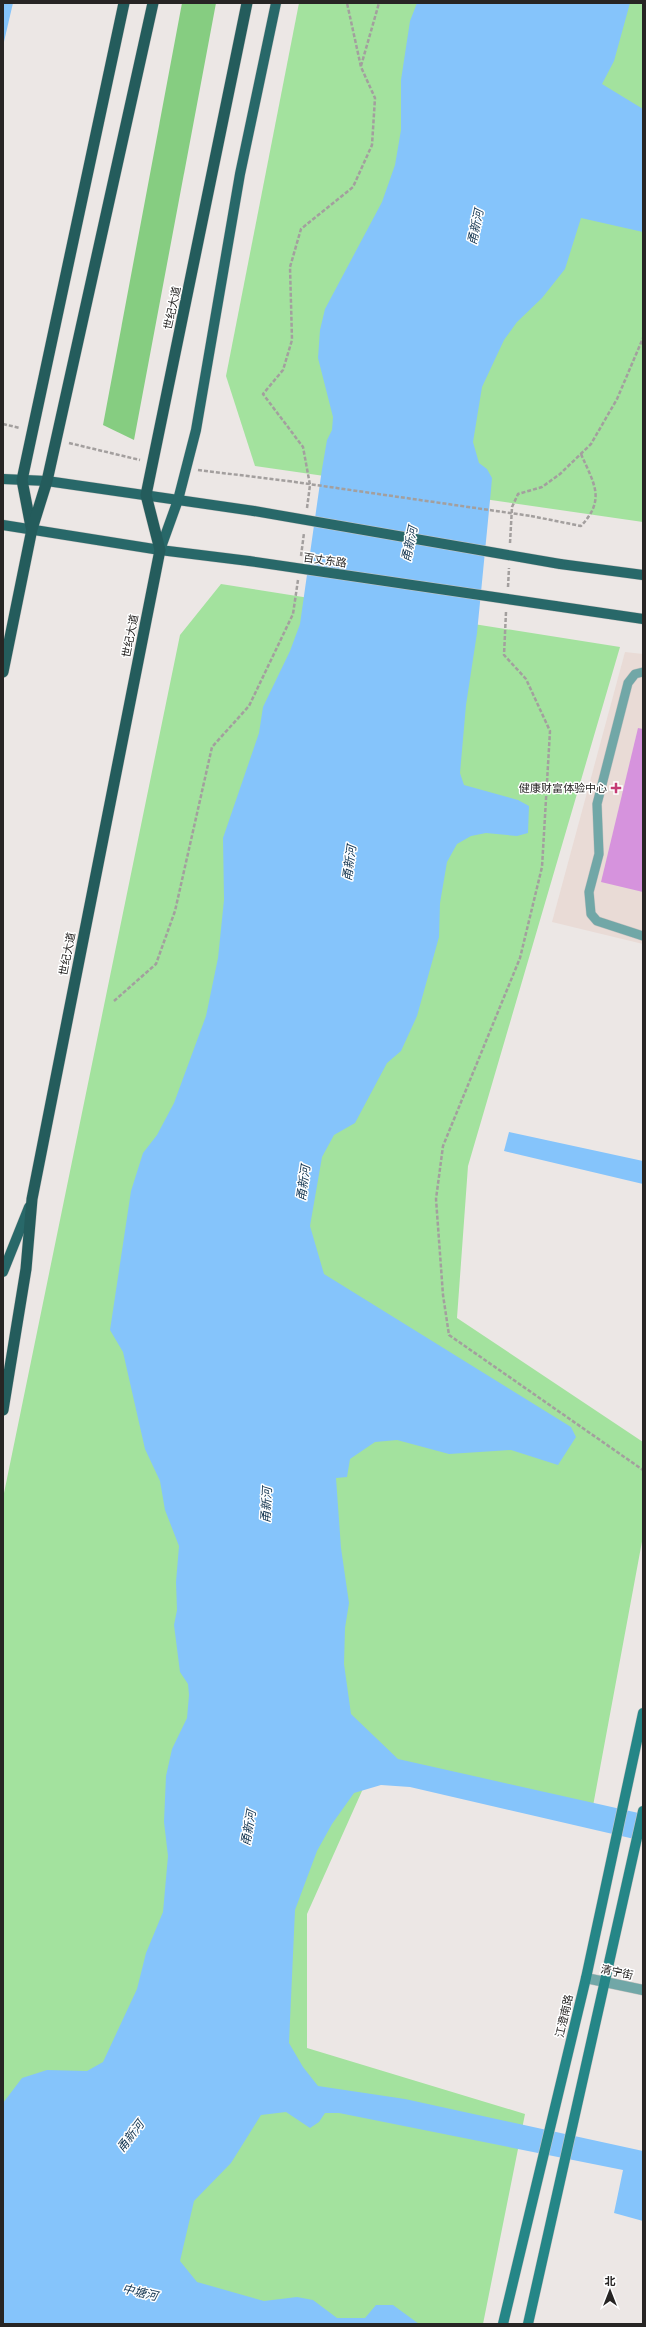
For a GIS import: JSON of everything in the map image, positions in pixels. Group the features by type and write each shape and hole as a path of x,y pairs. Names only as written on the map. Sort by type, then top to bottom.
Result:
{"highway":[{"path":"32,529 22,480 124,3"},
{"path":"3,672 32,529 47,481 153,3"},
{"name":"世纪大道","path":"32,1199 160,550 146,495 248,3"},
{"path":"3,1410 26,1269 32,1199"}],"main road":[{"path":"160,550 178,500 196,430 240,174 276,3"},
{"path":"3,479 47,481 254,511 560,564 643,575"},
{"name":"百丈东路","path":"3,525 160,550 249,561 643,619"},
{"name":"世纪大道","path":"3,1272 32,1199"},
{"name":"江澄南路","path":"503,2324 586,1978 643,1713"},
{"path":"528,2324 643,1811"}],"street":[{"name":"清宁街","path":"586,1978 643,1990"}],"lane":[{"path":"643,672 635,674 628,683 597,804 599,854 588,892 591,914 597,921 643,936"}],"path":[{"path":"361,67 379,3"},
{"path":"510,546 512,507 518,494 542,487 591,444 617,399 643,338"},
{"path":"288,481 531,516 581,526 592,515 597,490 580,454"},
{"path":"508,592 509,561"},
{"path":"507,608 504,655 526,679 550,731 542,868 520,958 443,1146 436,1199 443,1295 449,1335 643,1470"}],"shaded area":[{"name":"健康财富体验中心","path":"625,652 643,654 643,944 552,922"}],"green space":[{"path":"182,3 216,3 134,440 103,425"},
{"path":"299,3 643,3 643,522 255,466 226,376"},
{"path":"221,584 620,647 468,1166 457,1318 643,1442 643,1536 593,1806 370,1773 307,1914 307,2048 525,2114 483,2324 3,2324 3,1498 180,635"}],"water":[{"path":"3,3 13,3 3,46"},
{"path":"417,3 630,3 614,61 602,84 643,109 643,232 581,218 565,269 542,298 517,322 504,340 482,387 473,442 479,463 487,469 492,478 477,633 466,705 460,773 464,785 518,800 529,806 528,833 517,836 486,833 471,836 457,844 447,862 440,903 439,937 417,1016 401,1051 387,1063 355,1123 334,1135 322,1157 310,1226 324,1274 571,1427 576,1437 558,1465 511,1450 449,1454 397,1440 375,1442 350,1459 347,1477 336,1478 341,1548 349,1603 345,1628 344,1664 351,1714 398,1759 643,1814 643,1841 410,1787 381,1785 354,1793 332,1824 317,1851 295,1910 289,2043 303,2067 318,2086 405,2099 643,2151 643,2221 614,2213 623,2170 339,2113 325,2113 319,2122 310,2128 286,2112 261,2115 231,2163 194,2201 180,2261 197,2282 264,2301 297,2297 313,2300 337,2318 365,2318 376,2305 393,2305 419,2324 3,2324 3,2103 22,2078 47,2070 87,2071 103,2062 137,1989 146,1953 163,1912 168,1856 164,1822 166,1776 172,1749 187,1718 189,1695 188,1684 180,1672 174,1625 177,1610 176,1582 179,1546 165,1510 160,1481 145,1449 123,1352 110,1330 131,1191 143,1153 157,1135 174,1103 206,1016 218,958 224,900 223,838 259,733 263,707 290,651 300,624 322,469 327,440 332,430 333,417 318,358 320,330 325,309 382,202 395,165 401,130 401,80 410,21"},
{"path":"509,1132 643,1161 643,1184 504,1151"}],"building":[{"path":"638,728 643,729 643,892 601,882"}],"place":[{"name":"健康财富体验中心","path":"616,788"}],"water label":[{"name":"甬新河","path":"475,227"},
{"name":"甬新河","path":"409,544"},
{"name":"甬新河","path":"349,863"},
{"name":"甬新河","path":"303,1183"},
{"name":"甬新河","path":"266,1505"},
{"name":"甬新河","path":"248,1828"},
{"name":"甬新河","path":"130,2136"},
{"name":"中塘河","path":"140,2292"}]}
